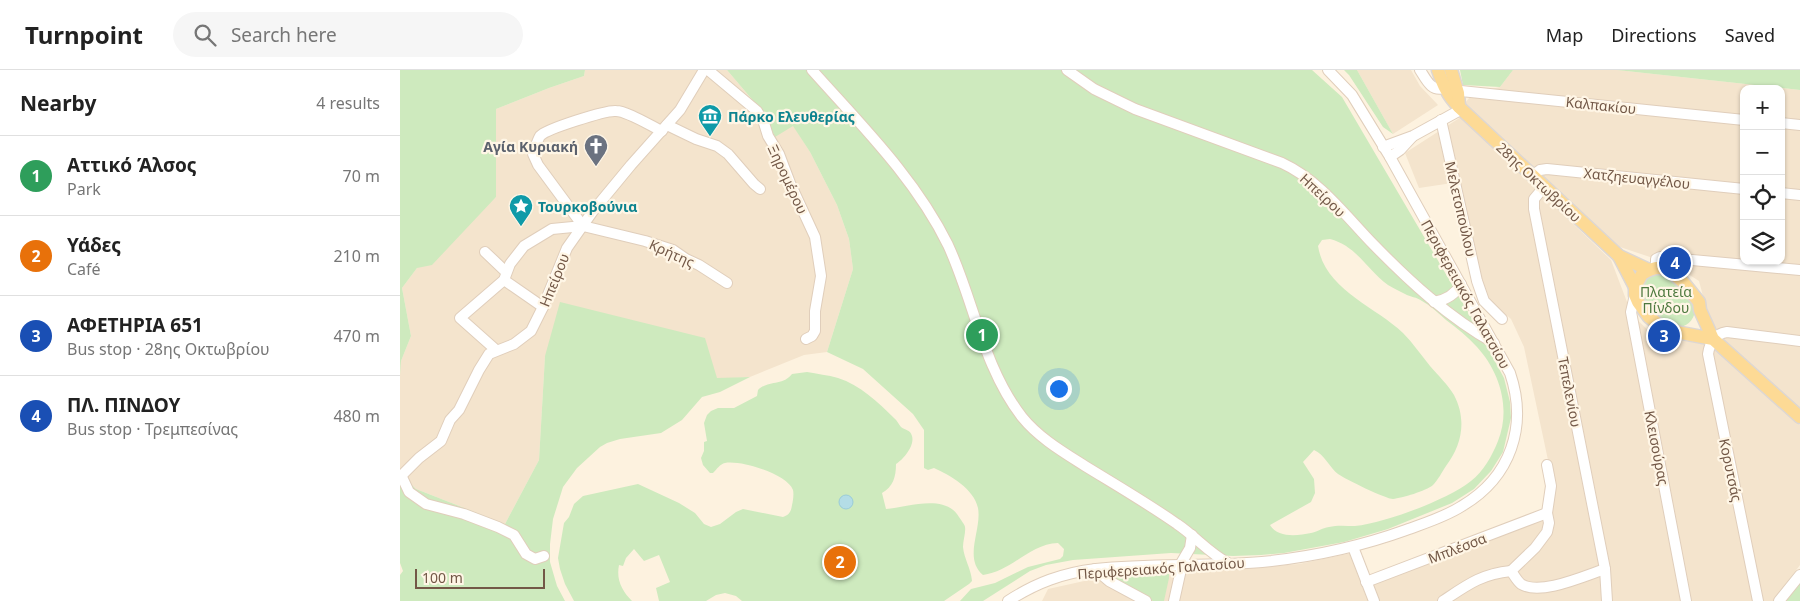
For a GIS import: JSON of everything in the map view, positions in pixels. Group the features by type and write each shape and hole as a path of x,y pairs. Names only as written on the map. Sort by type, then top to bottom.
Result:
{"main road":[{"name":"28ης Οκτωβρίου","path":"1438,70 1444,88 1458,110 1619,256 1652,269 1664,268 1684,282 1699,302 1700,310 1713,339 1800,417"},
{"path":"1451,70 1458,93 1458,110"},
{"name":"28ης Οκτωβρίου","path":"1619,256 1638,302 1649,317 1666,330 1713,339"},
{"path":"1635,291 1641,276 1652,269"},
{"path":"1683,332 1694,324 1700,310"}],"street":[{"name":"Ηπείρου","path":"401,477 419,458 440,442 450,420 459,410 489,354 514,344 532,331 544,307 567,248 631,165 680,110 704,70"},
{"name":"Ξηρομέρου","path":"708,70 757,111 764,123 768,136 779,154 815,237 820,276 814,311 815,331 812,336 806,339"},
{"path":"812,70 872,137 919,195 948,246 996,375 1023,419 1051,444 1178,524 1210,552 1230,563"},
{"name":"Ηπείρου","path":"1067,70 1094,89 1135,110 1282,163 1296,170 1312,182 1434,302 1477,334 1494,344"},
{"name":"Περιφερειακός Γαλατσίου","path":"1008,601 1042,581 1095,569 1260,562 1307,556 1352,547 1423,524 1460,507 1479,494 1496,477 1505,463 1513,444 1517,426 1516,396 1510,373 1390,157 1352,95 1328,70"},
{"path":"1420,70 1433,88 1444,88"},
{"name":"Καλπακίου","path":"1458,93 1461,91 1740,120"},
{"path":"1383,147 1413,136 1458,110"},
{"path":"583,226 535,160 533,154 540,136 549,130 616,111 718,146 728,154 760,189"},
{"name":"Μελετοπούλου","path":"1441,120 1477,281 1484,301 1502,319"},
{"path":"1785,123 1800,125"},
{"path":"1390,157 1400,150 1413,136"},
{"name":"Χατζηευαγγέλου","path":"1532,176 1540,170 1547,169 1740,189"},
{"name":"Τεπελενίου","path":"1544,187 1534,199 1534,209 1605,570 1607,601"},
{"path":"1785,193 1800,195"},
{"name":"Κρήτης","path":"496,350 460,318 505,276 524,246 552,229 583,226 630,236 673,250 727,283"},
{"path":"485,252 505,276 544,307"},
{"path":"1652,269 1656,259 1660,257 1800,270"},
{"path":"1434,302 1453,295 1461,284"},
{"name":"Κλεισούρας","path":"1635,291 1631,312 1686,601"},
{"path":"1713,339 1721,333 1728,332 1800,341"},
{"name":"Κορυτσάς","path":"1713,339 1708,354 1758,601"},
{"path":"1443,601 1478,578 1511,571 1535,548 1547,532 1549,523 1547,513 1551,486 1547,465"},
{"path":"401,477 409,492 426,504 464,514 498,527 514,535 526,554 535,559 544,556"},
{"name":"Μπλέσσα","path":"1366,582 1547,513"},
{"path":"1174,601 1181,565 1190,548 1192,535"},
{"path":"1352,547 1374,601"},
{"path":"1095,569 1109,580 1146,601"},
{"path":"1511,571 1520,583 1531,588 1543,588 1605,570"},
{"path":"1779,601 1800,575"}],"shaded area":[{"path":"585,70 727,70 761,110 775,136 793,125 810,152 837,205 849,239 853,269 827,352 804,355 750,377 717,379 545,356 539,460 505,524 416,489 400,473 401,361 411,336 402,288 417,268 496,197 496,109 584,76"},
{"path":"1357,70 1411,70 1420,86 1438,105 1393,134"},
{"path":"1513,70 1617,70 1754,85 1740,85 1740,265 1785,265 1785,88 1800,90 1800,412 1726,345 1711,326 1699,281 1674,265 1620,247 1462,107 1473,93 1500,87"},
{"path":"1461,117 1611,260 1632,315 1649,331 1678,338 1697,338 1720,354 1800,425 1800,565 1773,601 1377,601 1371,585 1552,514 1552,479 1524,347 1511,319 1487,298 1478,272 1459,182 1419,188 1405,153"},
{"path":"1352,553 1370,601 1042,601 1048,589 1116,574 1168,569 1228,570 1299,564"}],"green space":[{"path":"400,70 585,70 584,76 496,109 496,197 432,265 417,268 402,288 411,336 401,361 400,375"},
{"path":"727,70 1312,70 1342,97 1474,322 1504,378 1510,402 1511,418 1503,452 1491,471 1474,489 1452,503 1388,529 1344,542 1284,553 1261,555 1233,556 1171,553 1073,560 1046,565 1030,571 983,601 960,601 971,589 995,583 1028,567 1060,559 1063,556 1064,549 1058,543 1038,548 1002,569 983,575 977,568 974,560 974,543 979,516 976,501 972,495 967,489 947,475 934,468 928,470 924,468 924,430 913,414 863,369 827,352 853,269 849,239 837,205 810,152 793,126 775,137 761,110","holes":["1330,239 1339,242 1355,253 1388,285 1428,305 1477,347 1492,368 1501,391 1503,404 1502,429 1493,452 1479,473 1471,481 1447,496 1415,510 1368,524 1332,526 1300,535 1288,535 1278,532 1270,525 1311,502 1315,493 1314,479 1303,462 1314,450 1338,474 1393,499 1414,494 1433,485 1456,450 1461,432 1460,414 1454,395 1414,345 1392,323 1353,296 1330,274 1318,246 1322,240"]},
{"path":"1344,70 1357,70 1393,134 1383,127"},
{"path":"1460,70 1513,70 1500,87 1463,85"},
{"path":"1617,70 1800,70 1800,90 1785,88 1785,85 1754,85"},
{"name":"Πλατεία Πίνδου","path":"1657,271 1681,283 1696,309 1693,317 1686,325 1674,328 1652,314 1641,299 1641,281"},
{"path":"560,302 705,338 717,378 750,377 720,392 702,397 682,420 661,433 620,439 607,443 577,468 563,487 553,519 550,544 550,562 557,586 565,601 400,601 400,575 403,571 400,563 400,473 416,489 505,524 539,460 545,356"},
{"path":"807,372 838,378 854,385 875,400 901,427 910,432 912,444 905,456 896,464 893,481 889,488 882,493 886,509 915,504 936,503 945,505 953,510 965,526 963,547 972,581 969,584 944,601 742,601 736,596 725,593 716,595 706,601 659,601 656,588 670,582 659,555 644,561 634,549 626,558 623,566 619,565 618,570 621,585 632,601 574,601 565,584 558,558 564,523 569,517 574,504 583,496 638,484 679,503 695,513 704,524 711,527 720,524 743,509 783,517 788,514 792,507 793,490 789,484 773,474 752,466 732,463 723,464 713,473 710,473 703,465 701,458 704,451 704,442 707,441 704,423 711,411 718,408 734,408 757,396 758,390 766,385 784,380 792,374"},
{"path":"1167,573 1169,578 1164,601 1153,601 1114,580 1113,576 1116,574"},
{"path":"1800,580 1800,601 1783,601"}],"water":[{"path":"846,495 851,497 853,502 851,507 846,509 841,507 839,502 841,497"}],"place":[{"name":"Πάρκο Ελευθερίας","path":"710,137"},
{"name":"Αγία Κυριακή","path":"596,167"},
{"name":"Τουρκοβούνια","path":"521,227"},
{"name":"ΠΛ. ΠΙΝΔΟΥ","path":"1675,263"},
{"name":"Αττικό Άλσος","path":"982,335"},
{"name":"ΑΦΕΤΗΡΙΑ 651","path":"1664,336"},
{"name":"Υάδες","path":"840,562"}]}
